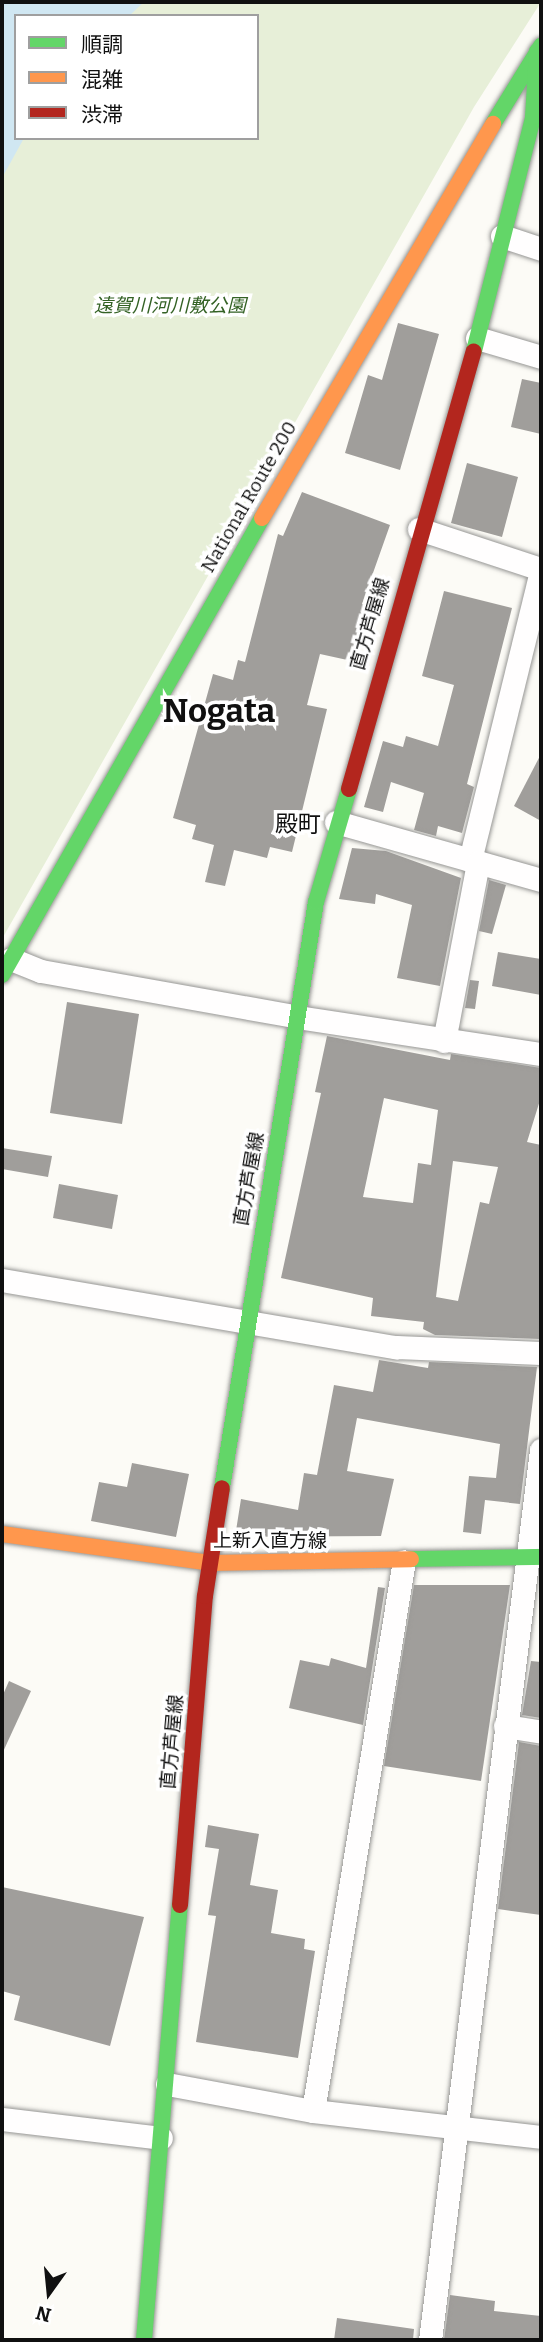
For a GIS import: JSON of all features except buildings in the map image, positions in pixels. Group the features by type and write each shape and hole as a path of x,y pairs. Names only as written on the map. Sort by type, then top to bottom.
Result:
{"main road":[{"name":"直方芦屋線","path":"144,2340 209,1563 246,1319 298,1017 336,822 419,529 477,338 533,117 539,49"},
{"name":"National Route 200","path":"6,967 402,271 539,49"},
{"name":"上新入直方線","path":"2,1534 209,1563 534,1557"}],"street":[{"path":"502,236 541,249"},
{"path":"477,338 541,358"},
{"path":"419,529 541,570 474,861 444,1041"},
{"path":"336,822 541,880"},
{"path":"6,967 444,1041 541,1054"},
{"path":"2,1280 246,1319 396,1347 541,1353"},
{"path":"429,2340 505,1726 534,1557 541,1450"},
{"path":"313,2111 404,1561"},
{"path":"505,1726 541,1732"},
{"path":"167,2084 313,2111 541,2137"},
{"path":"2,2119 162,2138"}],"green space":[{"name":"遠賀川河川敷公園","path":"2,2 541,2 474,107 2,939"}],"water":[{"path":"2,2 144,2 131,14 14,14 14,140 23,140 2,178"}],"traffic: fast":[{"path":"493,124 541,46"},
{"path":"474,351 533,117 537,51"},
{"path":"2,975 262,518"},
{"path":"222,1488 316,902 349,789"},
{"path":"411,1559 541,1557"},
{"path":"144,2340 180,1905"}],"traffic: slow":[{"path":"262,518 493,124"},
{"path":"2,1534 210,1563 411,1559"}],"traffic: jam":[{"path":"349,789 474,351"},
{"path":"180,1905 205,1596 222,1488"}],"district":[{"name":"Nogata","path":"219,712"},
{"name":"殿町","path":"298,824"}]}
